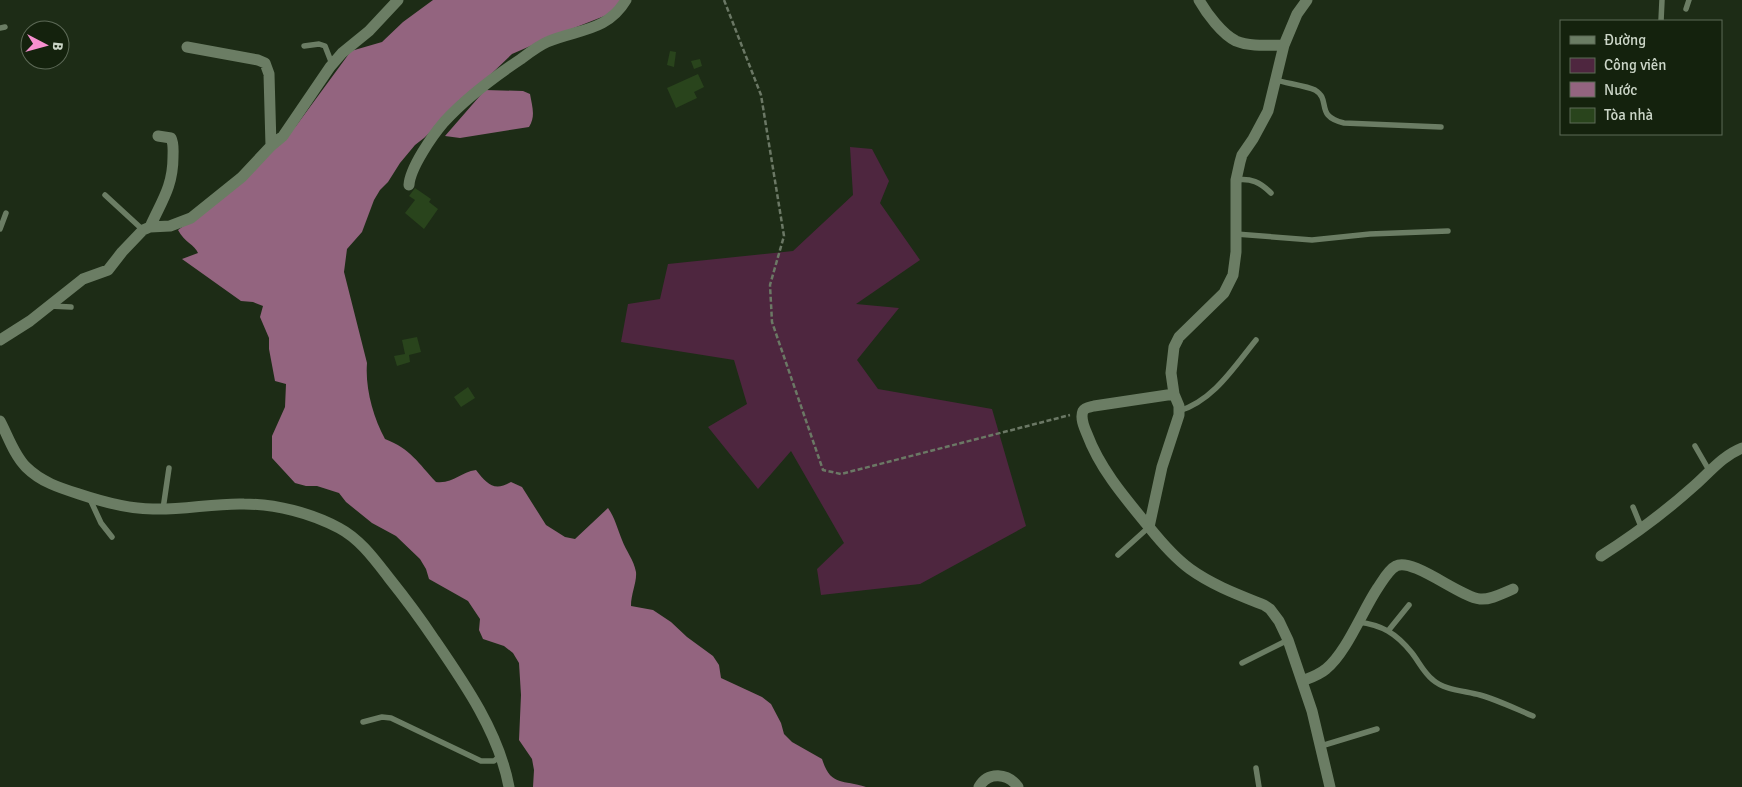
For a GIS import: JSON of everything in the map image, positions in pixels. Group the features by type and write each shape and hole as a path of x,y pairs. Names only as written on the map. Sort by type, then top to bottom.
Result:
{"street":[{"path":"146,229 170,226 191,218 242,177 271,146 284,136 332,64 398,0"},
{"path":"410,185 410,178 415,168 444,122 482,88 546,42 603,23 620,10 626,0"},
{"path":"1199,0 1229,37 1238,42 1284,45"},
{"path":"1150,527 1162,467 1176,428 1179,411 1171,374 1174,347 1179,337 1215,303 1233,275 1236,234 1236,180 1242,155 1268,111 1284,45 1297,14 1307,0"},
{"path":"187,47 258,60 265,63 269,74 271,146"},
{"path":"0,340 83,279 108,270 122,252 146,229 172,180 173,143 171,138 158,136"},
{"path":"1174,394 1086,408 1082,418 1094,452 1120,491 1158,538 1190,569 1214,584 1270,609 1280,621 1312,710 1330,787"},
{"path":"0,421 20,459 34,474 42,480 65,490 131,507 163,509 245,504 266,506 287,509 320,519 340,528 369,552 409,603 455,669 481,714 501,755 509,787"},
{"path":"1601,556 1642,529 1710,472 1724,457 1742,448"},
{"path":"1302,681 1325,670 1334,661 1383,580 1395,566 1400,564 1417,568 1455,588 1480,598 1496,596 1512,589"},
{"path":"979,787 990,776 999,775 1008,778 1018,787"}],"lane":[{"path":"1661,20 1662,0"},
{"path":"1686,9 1689,0"},
{"path":"304,46 319,44 325,46 332,64"},
{"path":"1276,80 1315,90 1322,99 1327,115 1333,120 1344,123 1441,127"},
{"path":"1236,180 1247,179 1254,181 1262,184 1271,193"},
{"path":"105,195 146,229"},
{"path":"0,229 6,213"},
{"path":"1236,234 1312,240 1370,234 1448,231"},
{"path":"48,306 71,307"},
{"path":"1179,411 1192,407 1208,396 1256,340"},
{"path":"1694,446 1710,472"},
{"path":"163,509 169,468"},
{"path":"89,497 101,523 112,536"},
{"path":"1633,507 1642,529"},
{"path":"1118,556 1150,527"},
{"path":"1388,631 1408,605"},
{"path":"1358,622 1374,624 1388,631 1411,652 1434,682 1482,695 1533,716"},
{"path":"1242,663 1288,640"},
{"path":"364,722 382,717 391,718 481,762 494,761 501,755"},
{"path":"1321,746 1377,729"},
{"path":"1256,768 1259,787"}],"path":[{"path":"724,0 761,95 784,236 770,285 772,322 824,470 842,474 1084,411"}],"green space":[{"path":"850,147 872,149 889,181 880,203 920,260 856,304 899,308 857,360 878,389 992,409 1026,526 920,584 821,595 817,569 844,543 791,451 758,489 708,427 747,404 734,360 621,342 628,304 660,299 668,264 793,251 853,195"}],"water":[{"path":"433,0 623,0 607,15 512,54 415,145 380,190 374,200 362,232 347,249 344,272 367,363 367,382 371,402 385,439 408,452 436,482 452,480 476,470 491,485 500,486 511,482 522,487 546,525 565,537 575,539 608,508 636,572 631,606 653,610 671,622 687,637 713,656 719,665 721,678 762,697 771,704 781,723 784,734 792,742 822,759 825,768 834,778 838,781 866,787 533,787 534,770 532,759 519,740 521,695 519,663 513,653 504,646 483,639 479,630 480,619 468,601 429,579 420,559 396,536 372,523 346,502 339,493 317,486 295,483 272,458 272,436 285,407 286,384 275,381 269,349 269,338 260,317 263,306 253,302 241,301 182,259 198,253 178,230 217,202 296,126 351,51 382,42 403,22"},
{"path":"485,90 523,91 530,94 533,115 529,127 460,138 445,136"}],"building":[{"path":"670,51 676,52 674,67 667,65"},
{"path":"700,59 702,66 694,69 691,61"},
{"path":"698,74 704,87 694,92 697,98 676,108 667,88"},
{"path":"415,188 431,199 429,202 438,209 424,229 405,213 415,200 409,196"},
{"path":"417,337 421,352 409,355 410,362 397,366 394,356 405,354 402,340"},
{"path":"468,387 475,398 461,407 454,397"}]}
